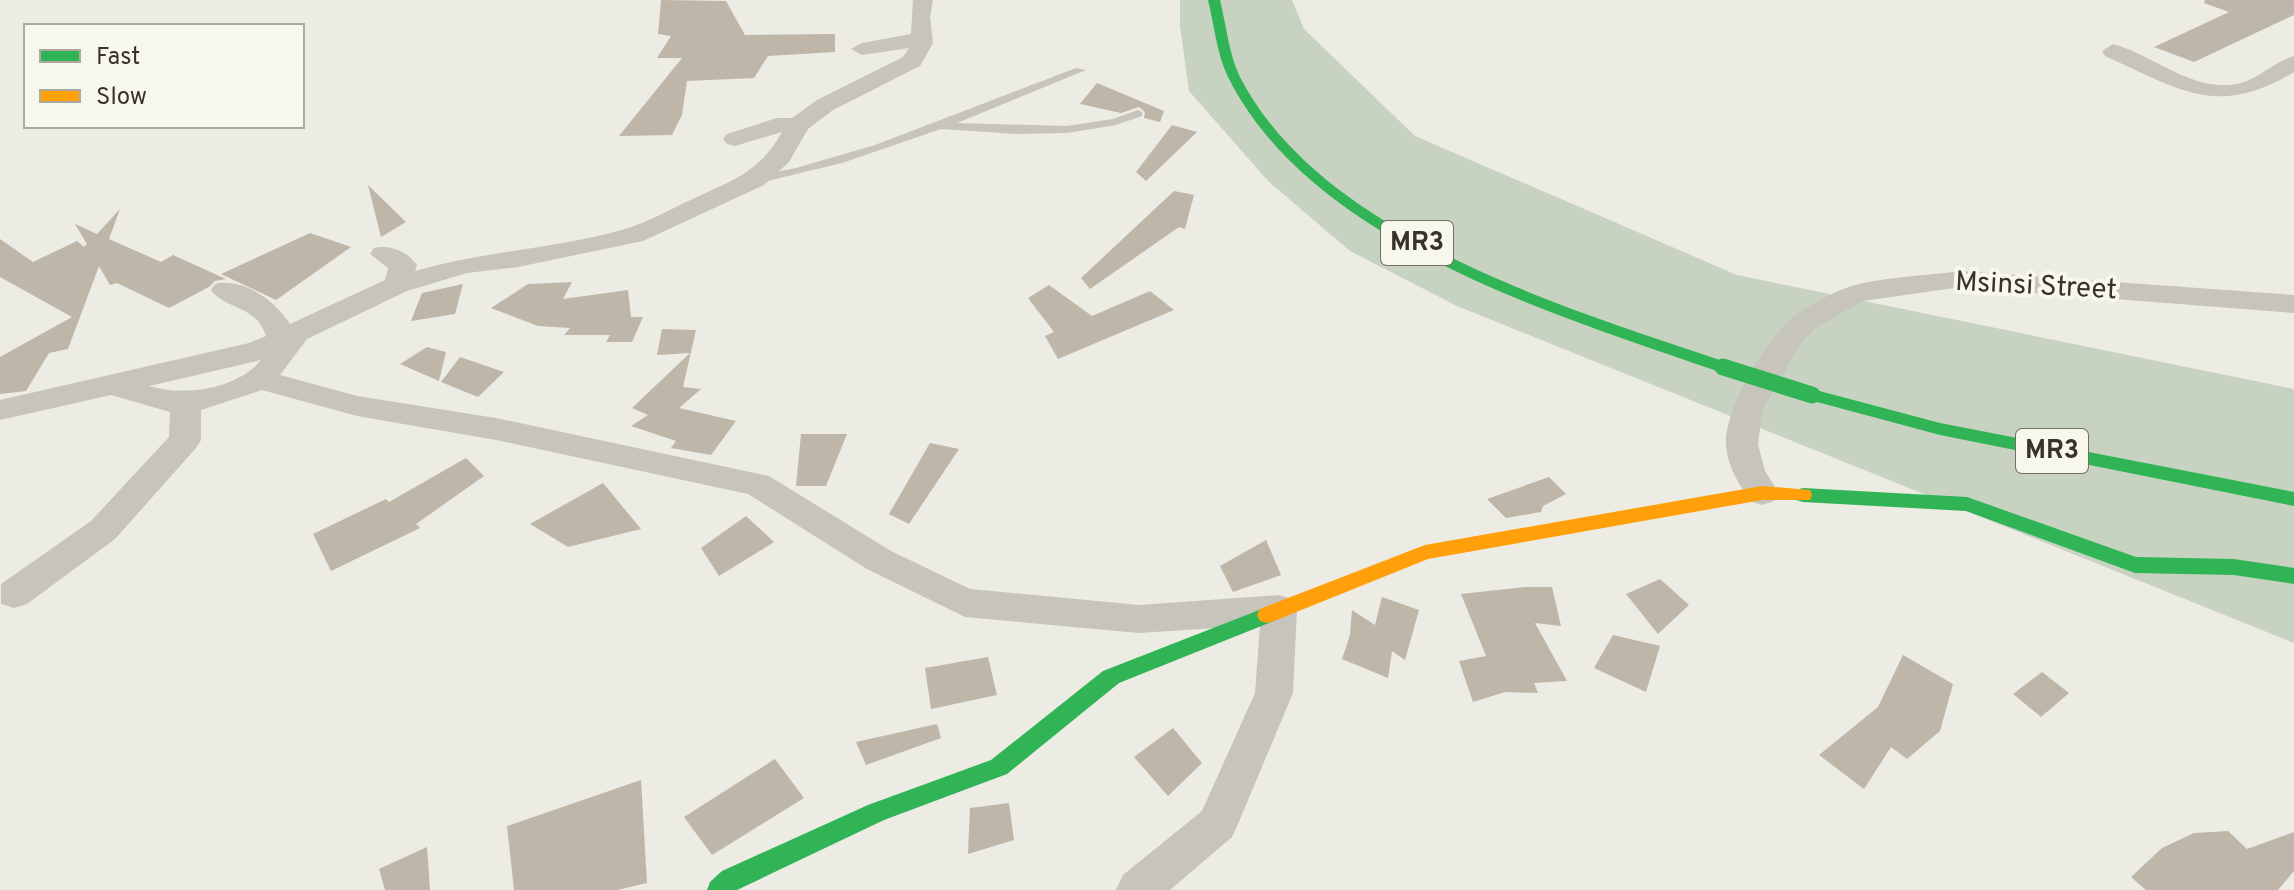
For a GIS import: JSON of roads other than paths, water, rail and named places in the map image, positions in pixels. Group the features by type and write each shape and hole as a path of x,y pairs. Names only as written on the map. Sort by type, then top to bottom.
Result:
{"main road":[{"name":"MR3","path":"1214,0 1215,28 1232,75 1263,122 1305,170 1368,216 1458,265 1567,311 1812,395 1940,429 2294,499"},
{"path":"1763,353 1792,349"},
{"path":"719,890 731,879 876,812 999,767 1111,677 1425,552 1762,493 1967,504 2135,565 2234,567 2294,576"}],"street":[{"path":"0,410 231,359 289,337 397,285 464,265 518,259 634,235 755,180 780,157 798,125 825,105 912,61 922,39 920,17 923,0"},
{"path":"862,49 922,39"},
{"path":"2113,51 2180,81 2213,90 2244,89 2294,63"},
{"path":"735,139 777,125 798,125"},
{"path":"384,254 403,265 397,285"},
{"name":"Msinsi Street","path":"1762,493 1749,473 1742,445 1746,411 1757,388 1792,349 1807,321 1856,294 1961,279 2294,304"},
{"path":"225,290 243,296 271,315 289,337"},
{"path":"14,594 103,530 185,440 246,385 289,337"},
{"path":"114,385 167,402 202,400 246,385 496,429 757,484 879,560 965,603 1139,619 1279,609 1274,693 1217,824 1138,890"},
{"path":"185,440 186,401"}],"lane":[{"path":"755,180 807,171 1080,70"},
{"path":"934,126 1067,129 1122,121 1138,114"}]}
